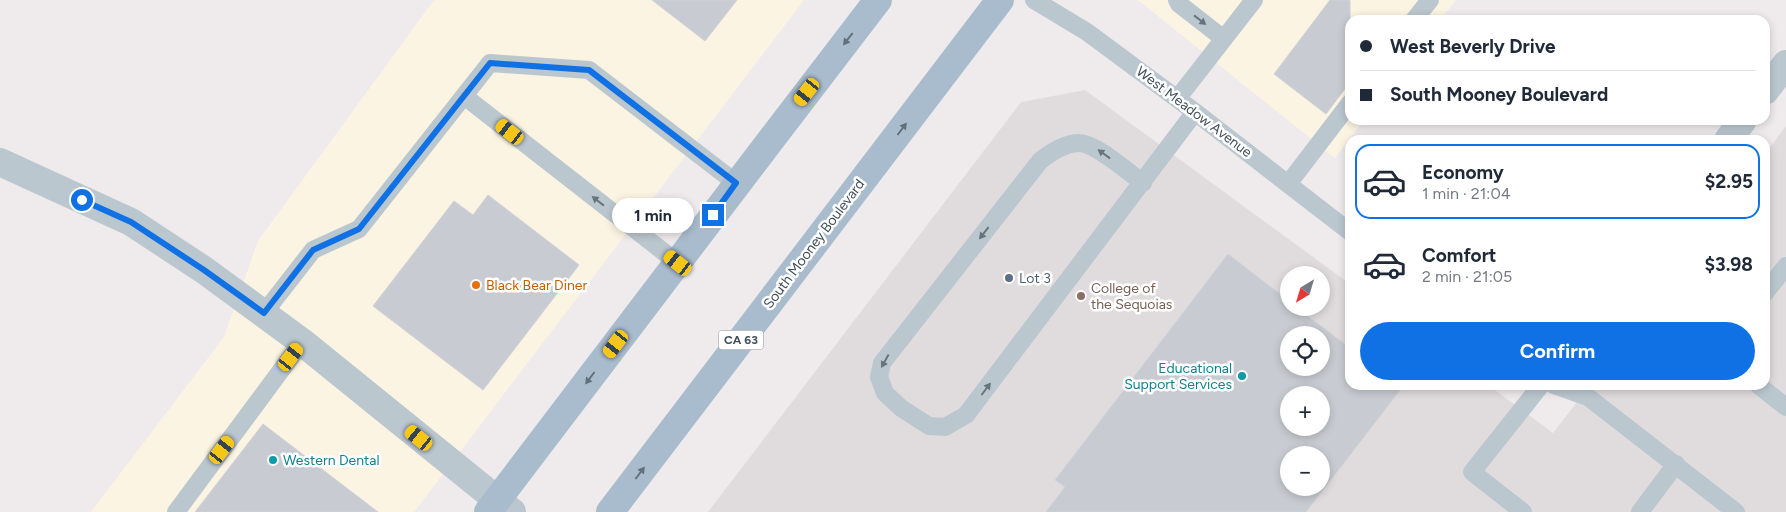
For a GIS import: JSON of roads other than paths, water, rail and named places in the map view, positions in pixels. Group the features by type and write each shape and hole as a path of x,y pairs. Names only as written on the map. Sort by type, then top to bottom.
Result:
{"main road":[{"path":"499,508 736,183 878,0"},
{"name":"South Mooney Boulevard","path":"610,512 1000,0"}],"street":[{"path":"1770,85 1786,64"},
{"path":"0,162 131,222 204,270 302,342 499,508"}],"lane":[{"name":"West Meadow Avenue","path":"1034,0 1087,32 1196,112 1345,228"},
{"path":"1177,0 1179,4 1224,39"},
{"path":"1177,99 1254,0"},
{"path":"1418,15 1430,0"},
{"path":"264,313 313,250 359,229 490,63 589,70 736,183"},
{"path":"464,96 678,263"},
{"path":"1288,184 1345,110"},
{"path":"1143,183 1098,149 1079,142 1056,149 1040,161 882,363 879,377 885,393 900,408 930,426 945,427 966,415 1143,183 1196,112"},
{"path":"1770,287 1786,266"},
{"path":"176,512 302,342"},
{"path":"1524,512 1472,472 1537,390"},
{"path":"1568,390 1588,397 1736,512"},
{"path":"1765,390 1786,406"},
{"path":"1640,512 1676,464"}],"place":[{"name":"Lot 3","path":"1009,278"},
{"name":"Black Bear Diner","path":"476,285"},
{"name":"College of the Sequoias","path":"1081,296"},
{"name":"Educational Support Services","path":"1242,376"},
{"name":"Western Dental","path":"273,460"}]}
